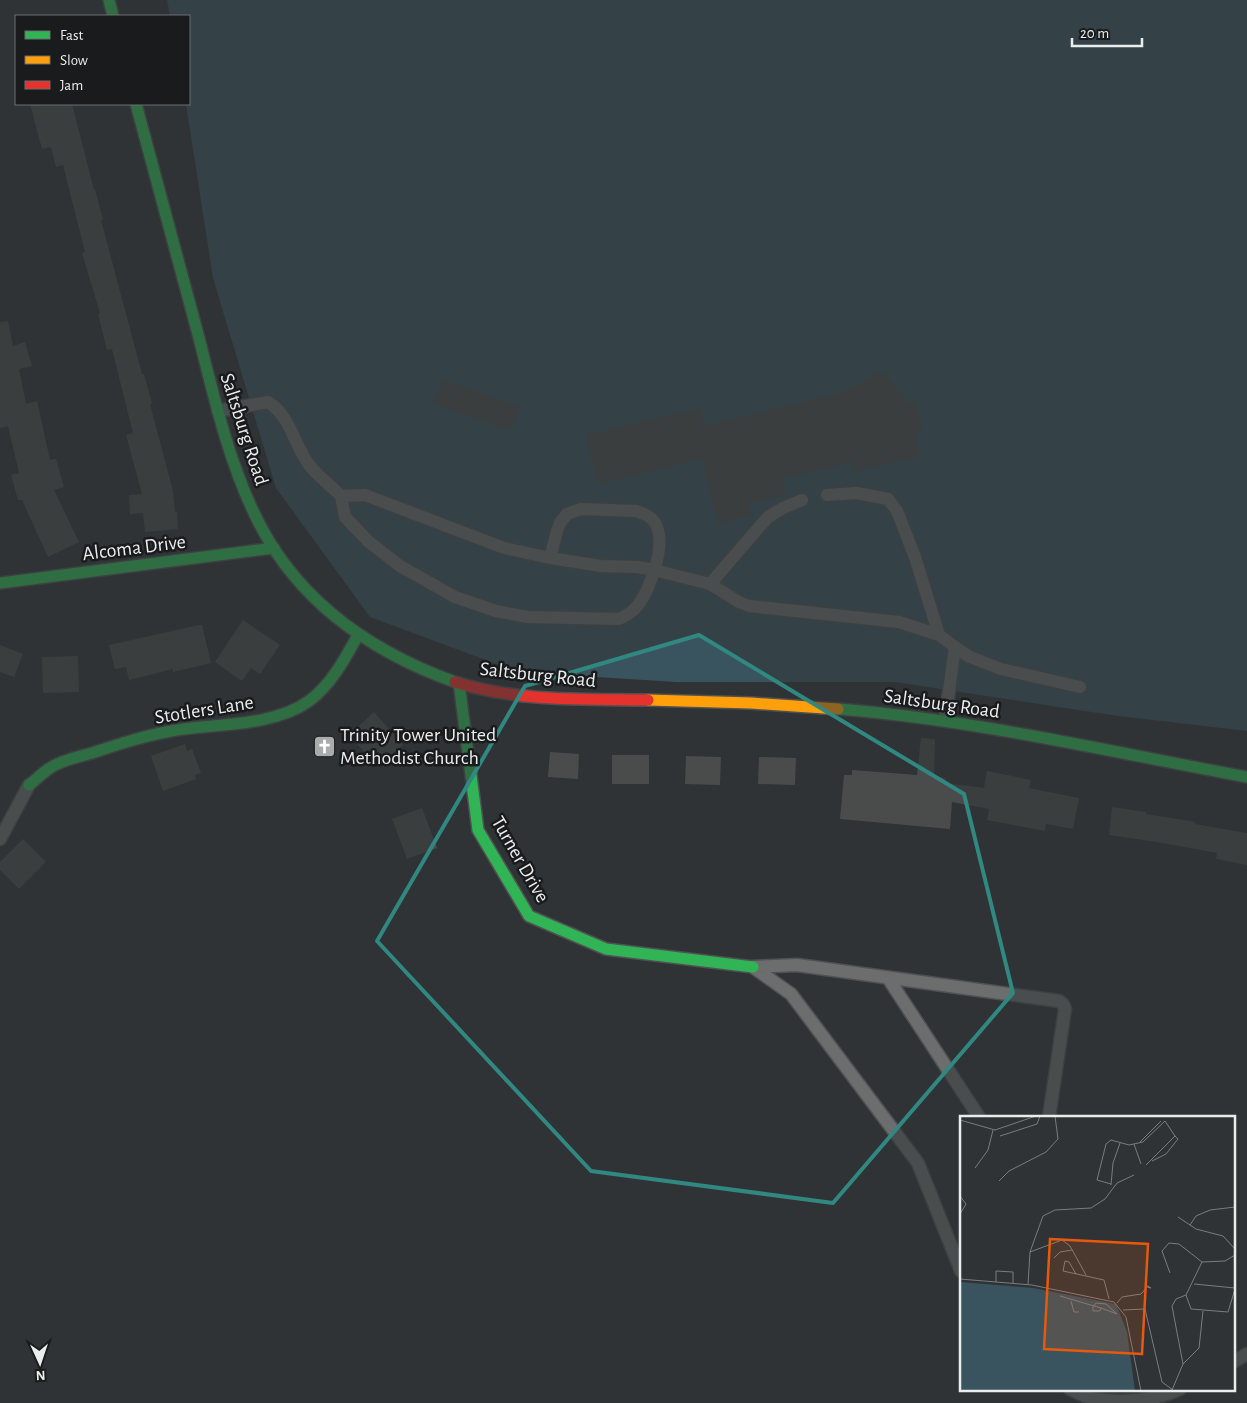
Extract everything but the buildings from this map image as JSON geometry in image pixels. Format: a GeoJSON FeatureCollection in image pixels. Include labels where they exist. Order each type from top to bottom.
{"type":"FeatureCollection","features":[{"type":"Feature","properties":{"kind":"main road"},"geometry":{"type":"LineString","coordinates":[[109,0],[113,15]]}},
{"type":"Feature","properties":{"kind":"main road","name":"Saltsburg Road"},"geometry":{"type":"LineString","coordinates":[[136,105],[218,411],[233,462],[251,508],[274,548],[300,582],[334,616],[358,635],[409,664],[459,683],[492,691],[574,700],[691,701],[814,707],[945,720],[1247,777]]}},
{"type":"Feature","properties":{"kind":"main road","name":"Alcoma Drive"},"geometry":{"type":"LineString","coordinates":[[0,583],[274,548]]}},
{"type":"Feature","properties":{"kind":"main road","name":"Stotlers Lane"},"geometry":{"type":"LineString","coordinates":[[29,785],[50,768],[137,739],[288,712],[306,703],[321,690],[338,670],[358,635]]}},
{"type":"Feature","properties":{"kind":"main road","name":"Turner Drive"},"geometry":{"type":"LineString","coordinates":[[459,683],[478,830],[529,916],[606,950],[753,967]]}},
{"type":"Feature","properties":{"kind":"lane"},"geometry":{"type":"LineString","coordinates":[[218,411],[268,402],[275,406],[283,416],[299,449],[310,466],[341,496],[345,517],[369,542],[400,566],[454,597],[496,611],[527,617],[619,619],[630,614],[644,596],[654,570],[659,550],[659,537],[654,520],[644,513],[627,510],[581,509],[567,514],[560,523],[550,558]]}},
{"type":"Feature","properties":{"kind":"lane"},"geometry":{"type":"LineString","coordinates":[[827,494],[858,493],[888,499],[897,511],[915,557],[939,635]]}},
{"type":"Feature","properties":{"kind":"lane"},"geometry":{"type":"LineString","coordinates":[[341,496],[365,496],[504,548],[601,566],[637,567],[710,584],[749,606],[899,622],[939,635],[970,657],[1001,670],[1080,687]]}},
{"type":"Feature","properties":{"kind":"lane"},"geometry":{"type":"LineString","coordinates":[[710,584],[768,517],[802,500]]}},
{"type":"Feature","properties":{"kind":"lane"},"geometry":{"type":"LineString","coordinates":[[945,720],[955,648]]}},
{"type":"Feature","properties":{"kind":"lane"},"geometry":{"type":"LineString","coordinates":[[0,839],[29,785]]}},
{"type":"Feature","properties":{"kind":"lane"},"geometry":{"type":"LineString","coordinates":[[753,967],[797,965],[1059,1001],[1065,1009],[1049,1116]]}},
{"type":"Feature","properties":{"kind":"lane"},"geometry":{"type":"LineString","coordinates":[[753,967],[790,994],[918,1163],[960,1268]]}},
{"type":"Feature","properties":{"kind":"lane"},"geometry":{"type":"LineString","coordinates":[[888,978],[978,1116]]}},
{"type":"Feature","properties":{"kind":"lane"},"geometry":{"type":"LineString","coordinates":[[1234,1361],[1247,1354]]}},
{"type":"Feature","properties":{"kind":"lane"},"geometry":{"type":"LineString","coordinates":[[1072,1390],[1094,1399],[1133,1402],[1178,1390]]}},
{"type":"Feature","properties":{"kind":"highlighted area"},"geometry":{"type":"Polygon","coordinates":[[[699,635],[964,794],[1013,993],[833,1203],[591,1171],[377,941],[525,686],[699,635]]]}},
{"type":"Feature","properties":{"kind":"shaded area"},"geometry":{"type":"Polygon","coordinates":[[[167,0],[1247,0],[1247,731],[1118,716],[895,682],[676,682],[518,672],[370,617],[276,488],[213,278],[186,105],[190,105],[190,15],[170,15],[167,0]]]}},
{"type":"Feature","properties":{"kind":"traffic: fast"},"geometry":{"type":"LineString","coordinates":[[109,0],[113,15]]}},
{"type":"Feature","properties":{"kind":"traffic: fast"},"geometry":{"type":"LineString","coordinates":[[136,105],[222,428],[245,494],[255,515],[272,545],[291,572],[313,597],[338,618],[364,638],[393,655],[455,682]]}},
{"type":"Feature","properties":{"kind":"traffic: fast"},"geometry":{"type":"LineString","coordinates":[[0,583],[274,548]]}},
{"type":"Feature","properties":{"kind":"traffic: fast"},"geometry":{"type":"LineString","coordinates":[[29,785],[55,765],[138,739],[172,731],[265,719],[296,709],[317,695],[331,679],[358,635]]}},
{"type":"Feature","properties":{"kind":"traffic: fast"},"geometry":{"type":"LineString","coordinates":[[459,683],[478,830],[529,916],[606,949],[753,967]]}},
{"type":"Feature","properties":{"kind":"traffic: fast"},"geometry":{"type":"LineString","coordinates":[[838,709],[890,714],[992,729],[1247,777]]}},
{"type":"Feature","properties":{"kind":"traffic: slow"},"geometry":{"type":"LineString","coordinates":[[648,700],[751,703],[838,709]]}},
{"type":"Feature","properties":{"kind":"traffic: jam"},"geometry":{"type":"LineString","coordinates":[[455,682],[503,693],[527,696],[648,700]]}},
{"type":"Feature","properties":{"kind":"place","name":"Trinity Tower United Methodist Church"},"geometry":{"type":"Point","coordinates":[324,746]}}]}
